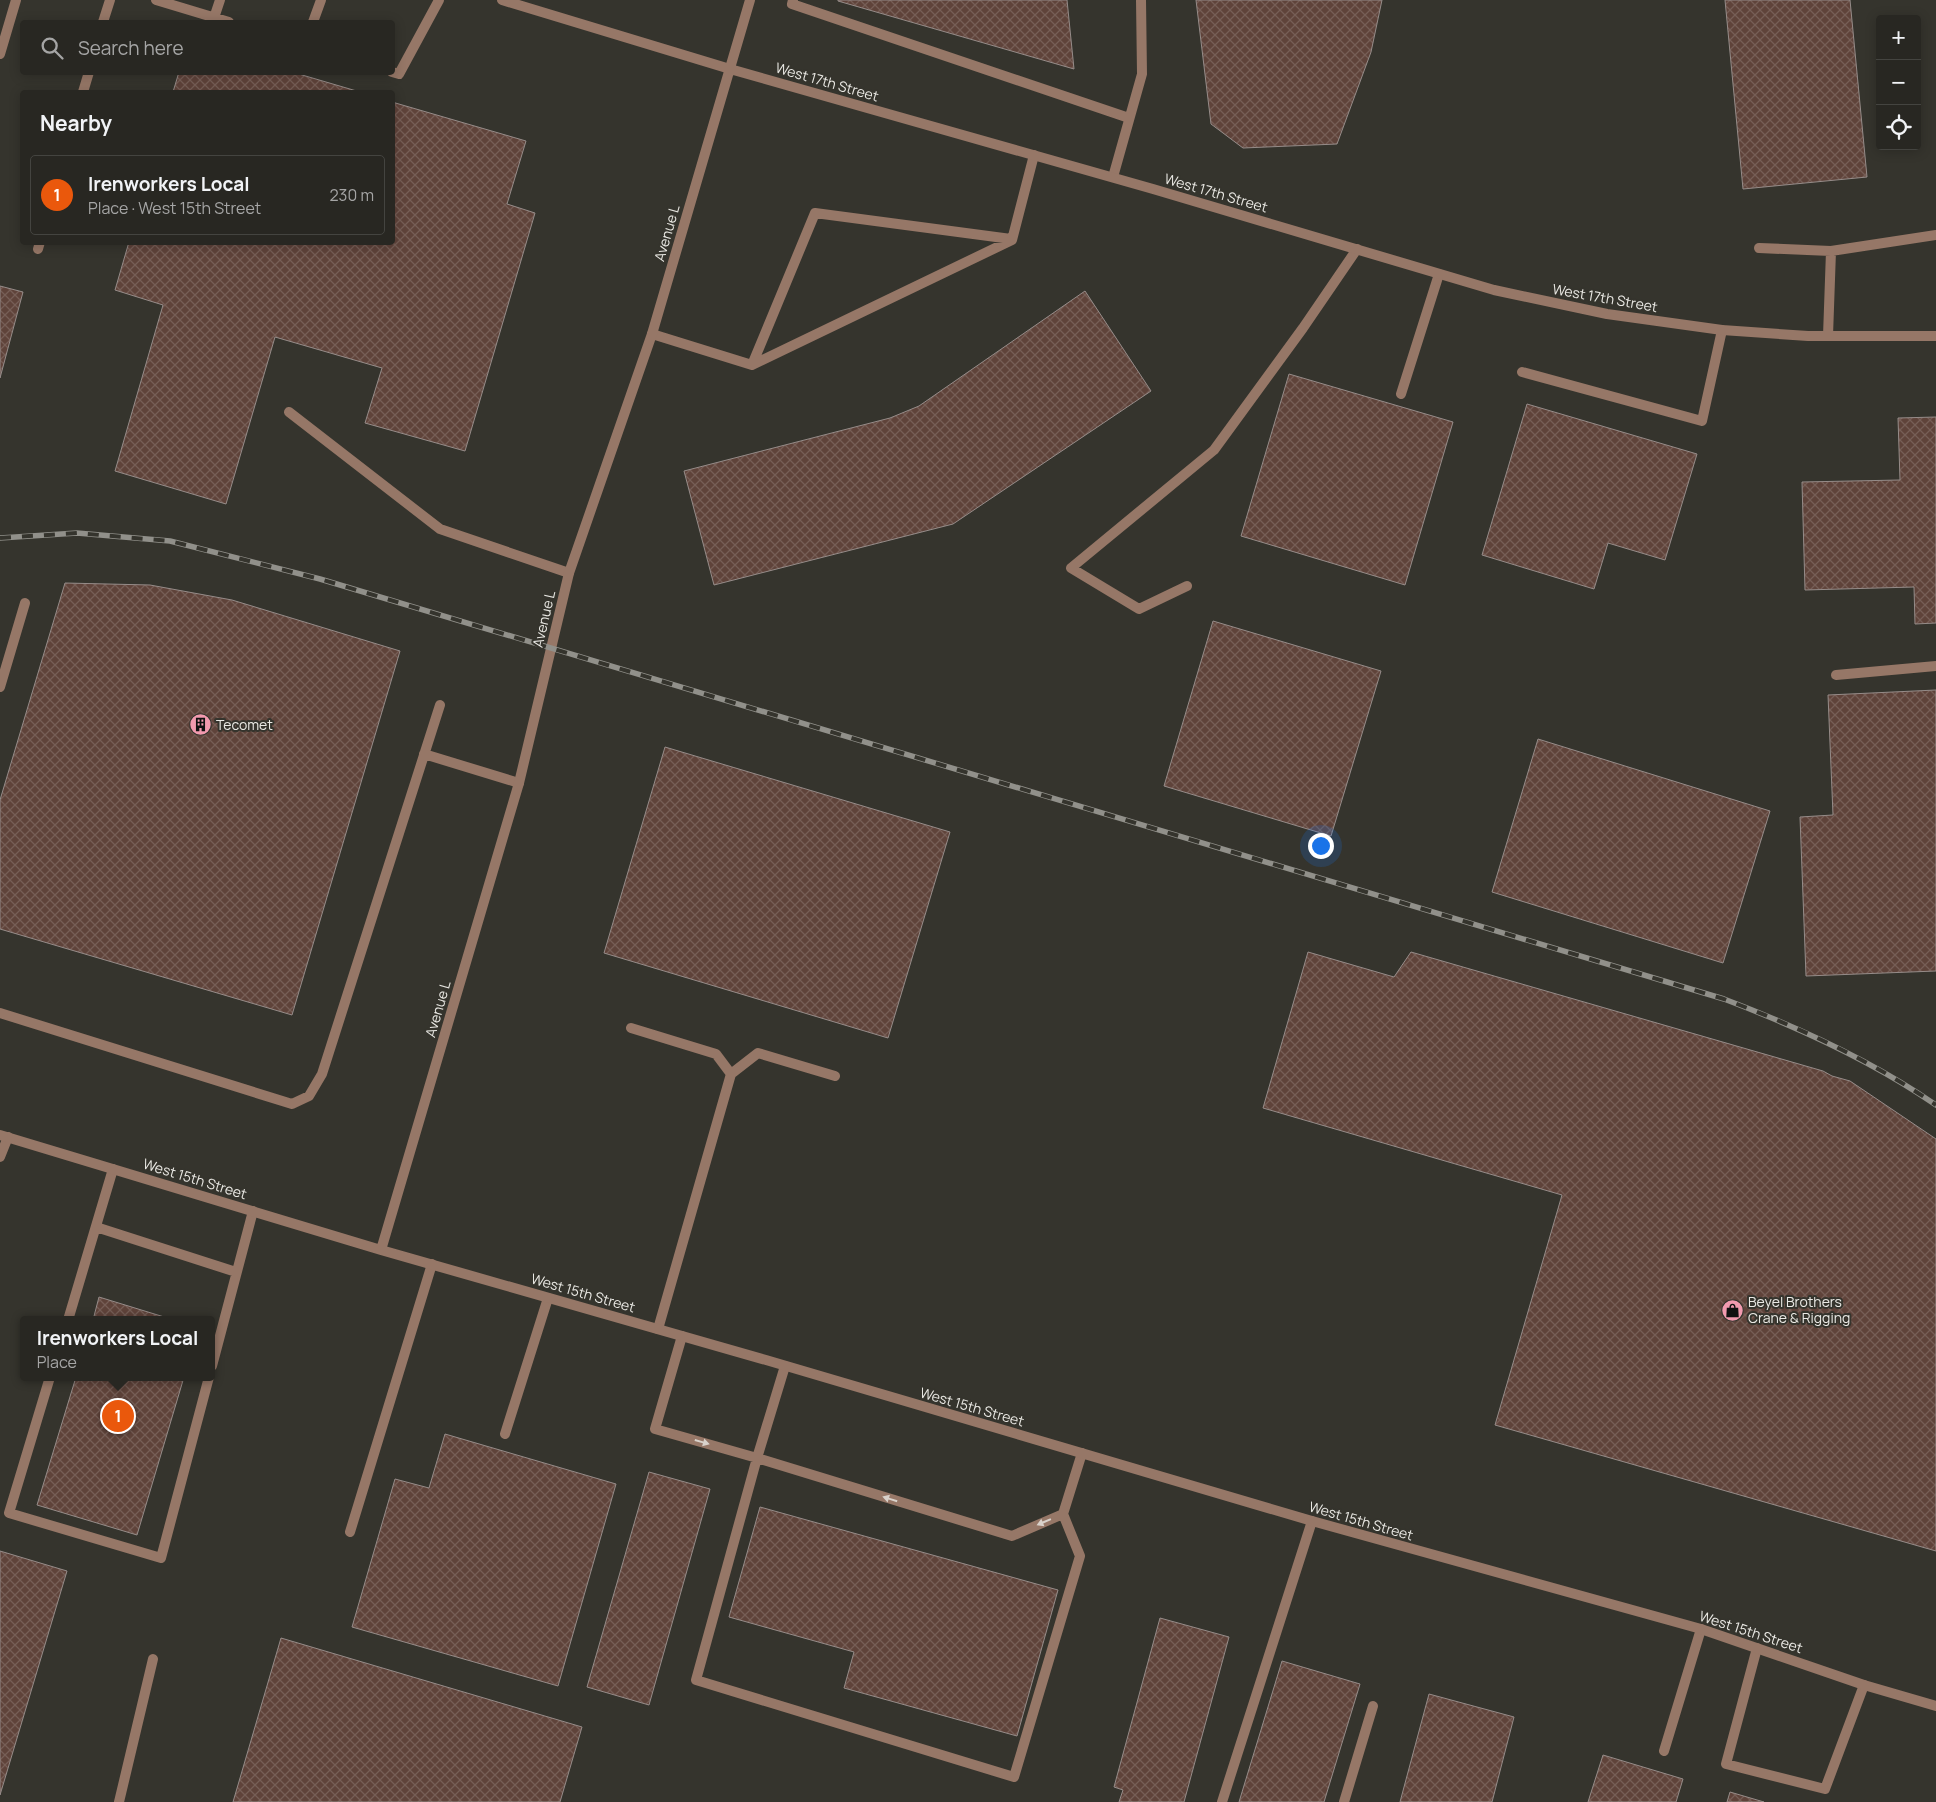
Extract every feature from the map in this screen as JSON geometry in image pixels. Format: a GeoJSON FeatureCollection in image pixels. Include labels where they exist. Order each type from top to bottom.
{"type":"FeatureCollection","features":[{"type":"Feature","properties":{"kind":"street"},"geometry":{"type":"LineString","coordinates":[[0,54],[16,0]]}},
{"type":"Feature","properties":{"kind":"street"},"geometry":{"type":"LineString","coordinates":[[104,20],[110,0]]}},
{"type":"Feature","properties":{"kind":"street"},"geometry":{"type":"LineString","coordinates":[[156,0],[222,20]]}},
{"type":"Feature","properties":{"kind":"street"},"geometry":{"type":"LineString","coordinates":[[214,18],[220,0]]}},
{"type":"Feature","properties":{"kind":"street"},"geometry":{"type":"LineString","coordinates":[[314,20],[321,0]]}},
{"type":"Feature","properties":{"kind":"street"},"geometry":{"type":"LineString","coordinates":[[395,73],[400,74],[439,0]]}},
{"type":"Feature","properties":{"kind":"street","name":"West 17th Street"},"geometry":{"type":"LineString","coordinates":[[502,0],[730,69],[1113,177],[1494,290],[1607,314],[1722,330],[1828,336],[1936,336]]}},
{"type":"Feature","properties":{"kind":"street","name":"Avenue L"},"geometry":{"type":"LineString","coordinates":[[381,1250],[519,783],[569,573],[652,334],[750,0]]}},
{"type":"Feature","properties":{"kind":"street"},"geometry":{"type":"LineString","coordinates":[[793,0],[792,4],[1129,118]]}},
{"type":"Feature","properties":{"kind":"street"},"geometry":{"type":"LineString","coordinates":[[1113,177],[1142,74],[1141,0]]}},
{"type":"Feature","properties":{"kind":"street"},"geometry":{"type":"LineString","coordinates":[[84,90],[88,75]]}},
{"type":"Feature","properties":{"kind":"street"},"geometry":{"type":"LineString","coordinates":[[652,334],[752,365],[1012,240],[1034,155]]}},
{"type":"Feature","properties":{"kind":"street"},"geometry":{"type":"LineString","coordinates":[[752,365],[815,213],[1012,240]]}},
{"type":"Feature","properties":{"kind":"street"},"geometry":{"type":"LineString","coordinates":[[1759,248],[1831,251],[1936,235]]}},
{"type":"Feature","properties":{"kind":"street"},"geometry":{"type":"LineString","coordinates":[[1186,586],[1139,609],[1071,568],[1214,450],[1303,328],[1357,249]]}},
{"type":"Feature","properties":{"kind":"street"},"geometry":{"type":"LineString","coordinates":[[1828,336],[1831,251]]}},
{"type":"Feature","properties":{"kind":"street"},"geometry":{"type":"LineString","coordinates":[[1401,394],[1439,274]]}},
{"type":"Feature","properties":{"kind":"street"},"geometry":{"type":"LineString","coordinates":[[1522,372],[1702,421],[1722,330]]}},
{"type":"Feature","properties":{"kind":"street"},"geometry":{"type":"LineString","coordinates":[[289,412],[440,529],[569,573]]}},
{"type":"Feature","properties":{"kind":"street"},"geometry":{"type":"LineString","coordinates":[[0,687],[25,603]]}},
{"type":"Feature","properties":{"kind":"street"},"geometry":{"type":"LineString","coordinates":[[1836,674],[1936,666]]}},
{"type":"Feature","properties":{"kind":"street"},"geometry":{"type":"LineString","coordinates":[[0,1013],[292,1104],[309,1096],[322,1074],[440,704]]}},
{"type":"Feature","properties":{"kind":"street"},"geometry":{"type":"LineString","coordinates":[[424,754],[519,783]]}},
{"type":"Feature","properties":{"kind":"street"},"geometry":{"type":"LineString","coordinates":[[632,1028],[716,1054],[731,1074]]}},
{"type":"Feature","properties":{"kind":"street"},"geometry":{"type":"LineString","coordinates":[[658,1329],[731,1074],[758,1053],[835,1076]]}},
{"type":"Feature","properties":{"kind":"street"},"geometry":{"type":"LineString","coordinates":[[0,1157],[4,1136]]}},
{"type":"Feature","properties":{"kind":"street","name":"West 15th Street"},"geometry":{"type":"LineString","coordinates":[[4,1136],[381,1250],[786,1366],[1312,1522],[1701,1629],[1864,1685],[1936,1706]]}},
{"type":"Feature","properties":{"kind":"street"},"geometry":{"type":"LineString","coordinates":[[69,1316],[113,1169]]}},
{"type":"Feature","properties":{"kind":"street"},"geometry":{"type":"LineString","coordinates":[[215,1354],[253,1211]]}},
{"type":"Feature","properties":{"kind":"street"},"geometry":{"type":"LineString","coordinates":[[96,1227],[236,1272]]}},
{"type":"Feature","properties":{"kind":"street"},"geometry":{"type":"LineString","coordinates":[[350,1532],[432,1264]]}},
{"type":"Feature","properties":{"kind":"street"},"geometry":{"type":"LineString","coordinates":[[505,1434],[548,1298]]}},
{"type":"Feature","properties":{"kind":"street"},"geometry":{"type":"LineString","coordinates":[[682,1336],[655,1428],[1012,1536],[1062,1514]]}},
{"type":"Feature","properties":{"kind":"street"},"geometry":{"type":"LineString","coordinates":[[786,1366],[757,1458],[696,1680],[1014,1777],[1080,1556],[1062,1514],[1082,1453]]}},
{"type":"Feature","properties":{"kind":"street"},"geometry":{"type":"LineString","coordinates":[[49,1381],[9,1514],[161,1558],[208,1381]]}},
{"type":"Feature","properties":{"kind":"street"},"geometry":{"type":"LineString","coordinates":[[1222,1802],[1312,1522]]}},
{"type":"Feature","properties":{"kind":"street"},"geometry":{"type":"LineString","coordinates":[[1664,1751],[1701,1629]]}},
{"type":"Feature","properties":{"kind":"street"},"geometry":{"type":"LineString","coordinates":[[1757,1648],[1726,1764],[1825,1789],[1864,1685]]}},
{"type":"Feature","properties":{"kind":"street"},"geometry":{"type":"LineString","coordinates":[[119,1802],[153,1659]]}},
{"type":"Feature","properties":{"kind":"street"},"geometry":{"type":"LineString","coordinates":[[1344,1802],[1373,1706]]}},
{"type":"Feature","properties":{"kind":"building"},"geometry":{"type":"Polygon","coordinates":[[[1067,0],[1074,69],[838,1],[1067,0]]]}},
{"type":"Feature","properties":{"kind":"building"},"geometry":{"type":"Polygon","coordinates":[[[1196,0],[1382,0],[1371,52],[1337,144],[1243,148],[1211,124],[1196,0]]]}},
{"type":"Feature","properties":{"kind":"building"},"geometry":{"type":"Polygon","coordinates":[[[1725,0],[1850,0],[1867,177],[1743,189],[1725,0]]]}},
{"type":"Feature","properties":{"kind":"building"},"geometry":{"type":"Polygon","coordinates":[[[178,75],[302,75],[353,90],[174,90],[178,75]]]}},
{"type":"Feature","properties":{"kind":"building"},"geometry":{"type":"Polygon","coordinates":[[[395,103],[526,141],[507,204],[535,213],[465,451],[365,423],[382,368],[275,337],[226,504],[115,471],[163,305],[115,290],[128,245],[395,245],[395,103]]]}},
{"type":"Feature","properties":{"kind":"building"},"geometry":{"type":"Polygon","coordinates":[[[0,286],[23,292],[0,378],[0,286]]]}},
{"type":"Feature","properties":{"kind":"building"},"geometry":{"type":"Polygon","coordinates":[[[1085,291],[1151,391],[953,524],[714,585],[684,471],[890,418],[919,406],[1085,291]]]}},
{"type":"Feature","properties":{"kind":"building"},"geometry":{"type":"Polygon","coordinates":[[[1289,374],[1453,422],[1405,585],[1241,536],[1289,374]]]}},
{"type":"Feature","properties":{"kind":"building"},"geometry":{"type":"Polygon","coordinates":[[[1527,404],[1697,454],[1665,560],[1608,543],[1594,589],[1482,555],[1527,404]]]}},
{"type":"Feature","properties":{"kind":"building"},"geometry":{"type":"Polygon","coordinates":[[[1936,417],[1936,623],[1915,624],[1914,587],[1805,590],[1802,482],[1900,480],[1898,418],[1936,417]]]}},
{"type":"Feature","properties":{"kind":"building","name":"Tecomet"},"geometry":{"type":"Polygon","coordinates":[[[65,583],[150,585],[232,600],[400,651],[292,1015],[0,929],[0,800],[65,583]]]}},
{"type":"Feature","properties":{"kind":"building"},"geometry":{"type":"Polygon","coordinates":[[[1213,621],[1381,671],[1331,836],[1164,786],[1213,621]]]}},
{"type":"Feature","properties":{"kind":"building"},"geometry":{"type":"Polygon","coordinates":[[[1936,690],[1936,971],[1806,976],[1800,817],[1833,815],[1828,695],[1936,690]]]}},
{"type":"Feature","properties":{"kind":"building"},"geometry":{"type":"Polygon","coordinates":[[[1538,739],[1770,811],[1723,963],[1492,892],[1538,739]]]}},
{"type":"Feature","properties":{"kind":"building"},"geometry":{"type":"Polygon","coordinates":[[[665,747],[950,832],[888,1038],[604,953],[665,747]]]}},
{"type":"Feature","properties":{"kind":"building","name":"Beyel Brothers Crane & Rigging"},"geometry":{"type":"Polygon","coordinates":[[[1308,952],[1394,977],[1411,952],[1823,1071],[1832,1076],[1850,1081],[1936,1139],[1936,1551],[1495,1425],[1562,1195],[1263,1108],[1308,952]]]}},
{"type":"Feature","properties":{"kind":"building"},"geometry":{"type":"Polygon","coordinates":[[[99,1297],[161,1316],[94,1316],[99,1297]]]}},
{"type":"Feature","properties":{"kind":"building"},"geometry":{"type":"Polygon","coordinates":[[[75,1381],[183,1381],[137,1535],[37,1505],[75,1381]]]}},
{"type":"Feature","properties":{"kind":"building"},"geometry":{"type":"Polygon","coordinates":[[[445,1434],[616,1484],[558,1686],[352,1627],[395,1479],[429,1488],[445,1434]]]}},
{"type":"Feature","properties":{"kind":"building"},"geometry":{"type":"Polygon","coordinates":[[[649,1472],[710,1489],[649,1705],[587,1687],[649,1472]]]}},
{"type":"Feature","properties":{"kind":"building"},"geometry":{"type":"Polygon","coordinates":[[[760,1507],[1058,1590],[1017,1736],[844,1688],[854,1652],[729,1617],[760,1507]]]}},
{"type":"Feature","properties":{"kind":"building"},"geometry":{"type":"Polygon","coordinates":[[[0,1551],[67,1571],[0,1795],[0,1551]]]}},
{"type":"Feature","properties":{"kind":"building"},"geometry":{"type":"Polygon","coordinates":[[[1160,1618],[1229,1637],[1184,1802],[1119,1802],[1123,1790],[1114,1787],[1160,1618]]]}},
{"type":"Feature","properties":{"kind":"building"},"geometry":{"type":"Polygon","coordinates":[[[281,1638],[582,1727],[560,1802],[233,1802],[281,1638]]]}},
{"type":"Feature","properties":{"kind":"building"},"geometry":{"type":"Polygon","coordinates":[[[1282,1661],[1360,1684],[1324,1802],[1239,1802],[1282,1661]]]}},
{"type":"Feature","properties":{"kind":"building"},"geometry":{"type":"Polygon","coordinates":[[[1429,1694],[1514,1717],[1492,1802],[1400,1802],[1429,1694]]]}},
{"type":"Feature","properties":{"kind":"building"},"geometry":{"type":"Polygon","coordinates":[[[1603,1755],[1683,1779],[1676,1802],[1588,1802],[1603,1755]]]}},
{"type":"Feature","properties":{"kind":"building"},"geometry":{"type":"Polygon","coordinates":[[[1730,1792],[1764,1802],[1727,1802],[1730,1792]]]}},
{"type":"Feature","properties":{"kind":"railway"},"geometry":{"type":"LineString","coordinates":[[0,538],[77,533],[170,541],[320,579],[1724,999],[1779,1021],[1860,1059],[1936,1105]]}},
{"type":"Feature","properties":{"kind":"place","name":"Tecomet"},"geometry":{"type":"Point","coordinates":[200,725]}},
{"type":"Feature","properties":{"kind":"place","name":"Beyel Brothers Crane & Rigging"},"geometry":{"type":"Point","coordinates":[1732,1310]}},
{"type":"Feature","properties":{"kind":"place","name":"Irenworkers Local"},"geometry":{"type":"Point","coordinates":[118,1416]}}]}
